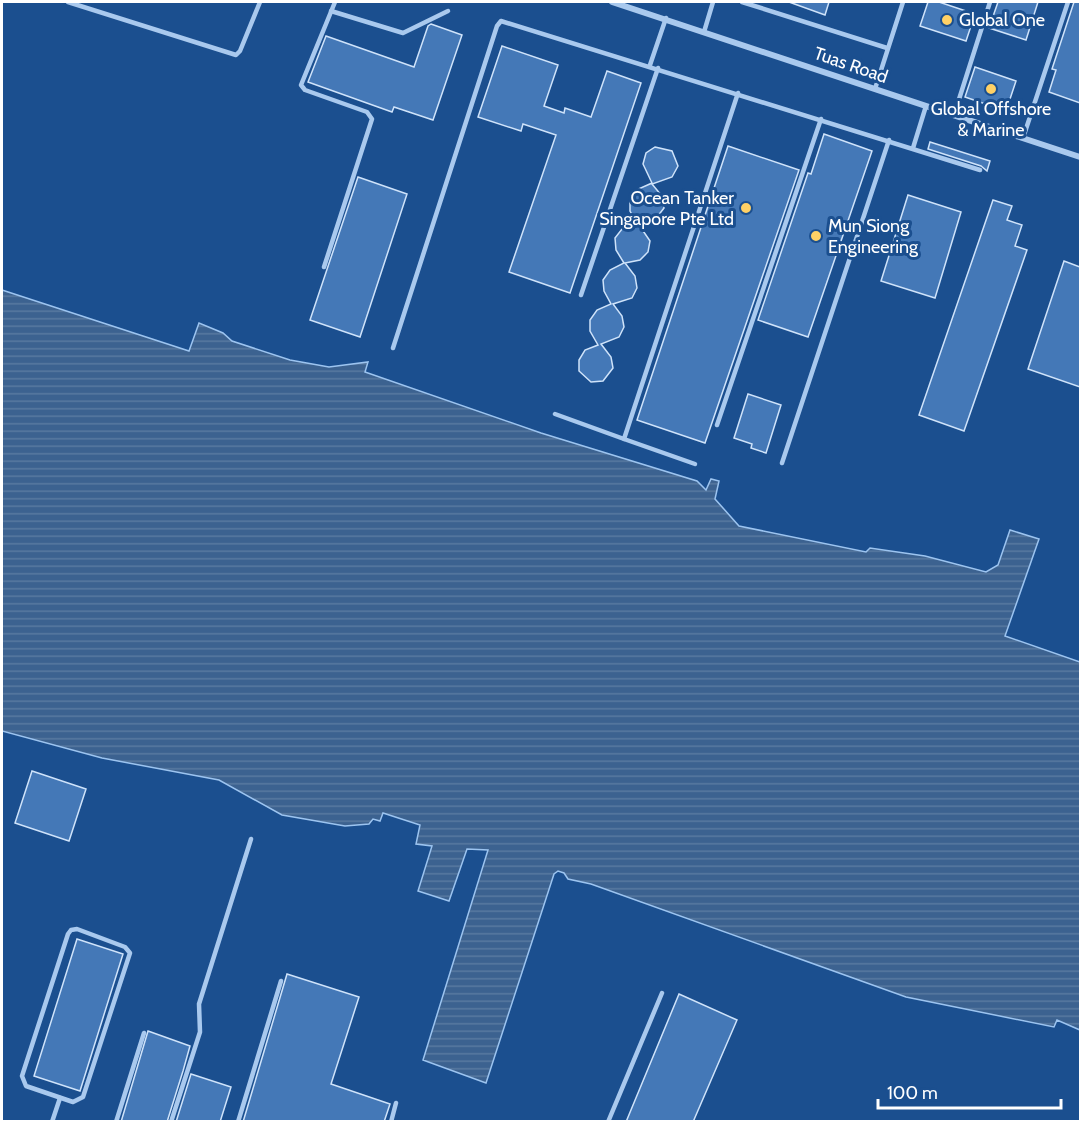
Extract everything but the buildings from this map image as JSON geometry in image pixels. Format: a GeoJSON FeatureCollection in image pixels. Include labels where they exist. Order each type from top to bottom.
{"type":"FeatureCollection","features":[{"type":"Feature","properties":{"kind":"street","name":"Tuas Road"},"geometry":{"type":"LineString","coordinates":[[612,2],[1080,157]]}},
{"type":"Feature","properties":{"kind":"lane"},"geometry":{"type":"LineString","coordinates":[[68,2],[236,55],[240,51],[260,2]]}},
{"type":"Feature","properties":{"kind":"lane"},"geometry":{"type":"LineString","coordinates":[[324,267],[372,119],[367,112],[305,90],[301,85],[335,2]]}},
{"type":"Feature","properties":{"kind":"lane"},"geometry":{"type":"LineString","coordinates":[[704,32],[713,2]]}},
{"type":"Feature","properties":{"kind":"lane"},"geometry":{"type":"LineString","coordinates":[[742,2],[887,48]]}},
{"type":"Feature","properties":{"kind":"lane"},"geometry":{"type":"LineString","coordinates":[[875,89],[903,2]]}},
{"type":"Feature","properties":{"kind":"lane"},"geometry":{"type":"LineString","coordinates":[[954,115],[990,2]]}},
{"type":"Feature","properties":{"kind":"lane"},"geometry":{"type":"LineString","coordinates":[[1023,138],[1068,2]]}},
{"type":"Feature","properties":{"kind":"lane"},"geometry":{"type":"LineString","coordinates":[[331,10],[403,33],[448,11]]}},
{"type":"Feature","properties":{"kind":"lane"},"geometry":{"type":"LineString","coordinates":[[650,65],[666,18]]}},
{"type":"Feature","properties":{"kind":"lane"},"geometry":{"type":"LineString","coordinates":[[393,348],[499,23],[505,20],[980,170]]}},
{"type":"Feature","properties":{"kind":"lane"},"geometry":{"type":"LineString","coordinates":[[581,295],[658,68]]}},
{"type":"Feature","properties":{"kind":"lane"},"geometry":{"type":"LineString","coordinates":[[624,440],[738,93]]}},
{"type":"Feature","properties":{"kind":"lane"},"geometry":{"type":"LineString","coordinates":[[913,148],[926,106]]}},
{"type":"Feature","properties":{"kind":"lane"},"geometry":{"type":"LineString","coordinates":[[717,425],[821,119]]}},
{"type":"Feature","properties":{"kind":"lane"},"geometry":{"type":"LineString","coordinates":[[782,463],[889,140]]}},
{"type":"Feature","properties":{"kind":"lane"},"geometry":{"type":"LineString","coordinates":[[555,414],[695,464]]}},
{"type":"Feature","properties":{"kind":"lane"},"geometry":{"type":"LineString","coordinates":[[171,1122],[200,1032],[199,1004],[251,839]]}},
{"type":"Feature","properties":{"kind":"lane"},"geometry":{"type":"LineString","coordinates":[[74,929],[125,947],[130,957],[83,1098],[77,1102],[60,1098],[26,1086],[22,1076],[68,934],[74,929]]}},
{"type":"Feature","properties":{"kind":"lane"},"geometry":{"type":"LineString","coordinates":[[238,1122],[281,981]]}},
{"type":"Feature","properties":{"kind":"lane"},"geometry":{"type":"LineString","coordinates":[[608,1122],[662,993]]}},
{"type":"Feature","properties":{"kind":"lane"},"geometry":{"type":"LineString","coordinates":[[116,1122],[144,1033]]}},
{"type":"Feature","properties":{"kind":"lane"},"geometry":{"type":"LineString","coordinates":[[52,1122],[60,1098]]}},
{"type":"Feature","properties":{"kind":"lane"},"geometry":{"type":"LineString","coordinates":[[391,1122],[396,1102]]}},
{"type":"Feature","properties":{"kind":"water"},"geometry":{"type":"Polygon","coordinates":[[[2,290],[189,351],[199,323],[223,333],[232,341],[290,360],[329,367],[368,362],[365,372],[541,433],[697,481],[706,490],[711,479],[719,481],[715,499],[739,526],[866,552],[870,548],[925,556],[986,572],[998,565],[1010,530],[1039,539],[1005,636],[1080,662],[1080,1030],[1057,1020],[1054,1027],[906,997],[591,884],[568,879],[564,873],[558,871],[554,874],[486,1083],[423,1060],[488,850],[467,849],[449,901],[418,891],[432,846],[416,844],[420,825],[383,813],[380,821],[373,819],[369,824],[345,826],[282,815],[219,780],[102,758],[2,731],[2,290]]]}},
{"type":"Feature","properties":{"kind":"place","name":"Global One"},"geometry":{"type":"Point","coordinates":[947,20]}},
{"type":"Feature","properties":{"kind":"place","name":"Global Offshore & Marine"},"geometry":{"type":"Point","coordinates":[991,89]}},
{"type":"Feature","properties":{"kind":"place","name":"Ocean Tanker Singapore Pte Ltd"},"geometry":{"type":"Point","coordinates":[746,208]}},
{"type":"Feature","properties":{"kind":"place","name":"Mun Siong Engineering"},"geometry":{"type":"Point","coordinates":[816,236]}}]}
